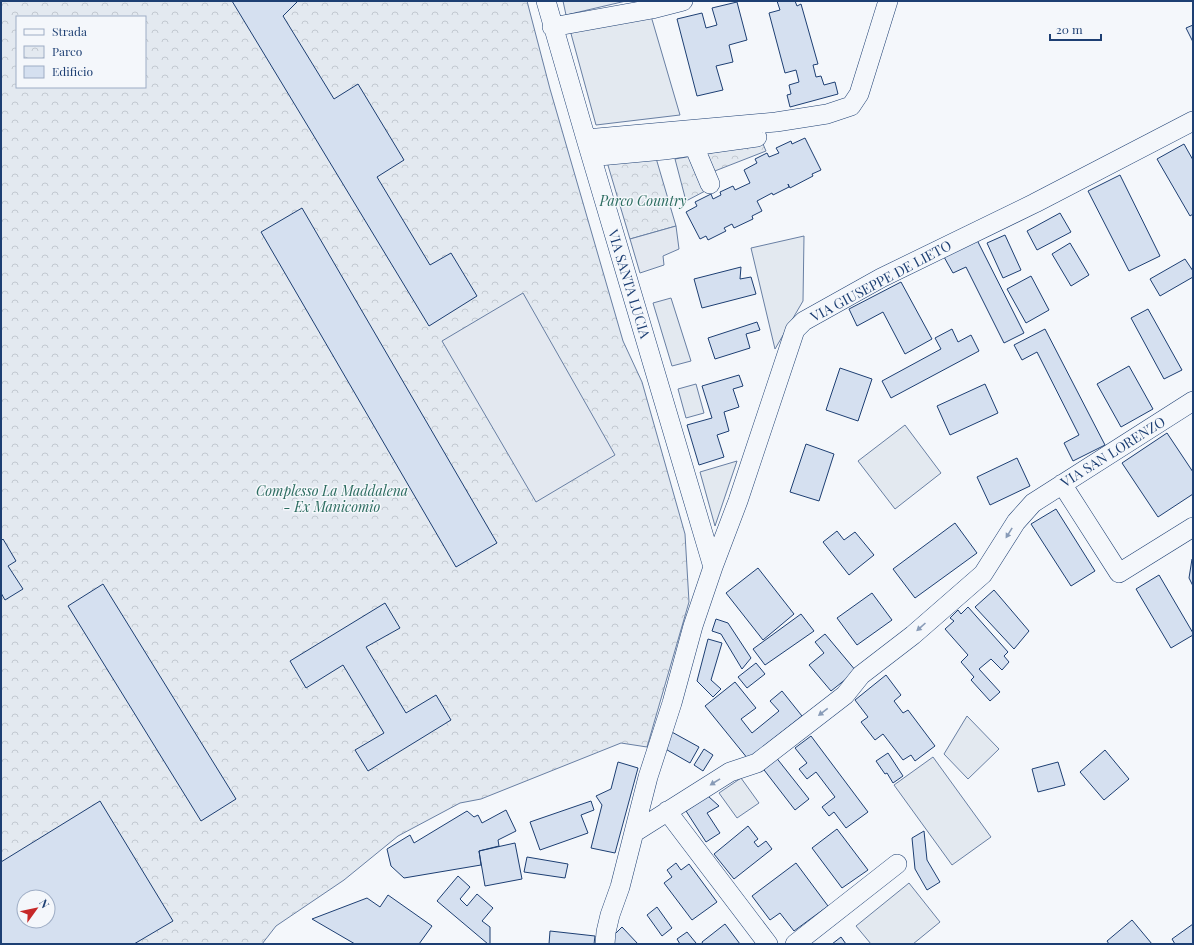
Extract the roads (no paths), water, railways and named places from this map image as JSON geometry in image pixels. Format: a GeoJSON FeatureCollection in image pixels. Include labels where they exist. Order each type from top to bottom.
{"type":"FeatureCollection","features":[{"type":"Feature","properties":{"kind":"street","name":"VIA SANTA LUCIA"},"geometry":{"type":"LineString","coordinates":[[546,1],[552,27],[713,567]]}},
{"type":"Feature","properties":{"kind":"street"},"geometry":{"type":"LineString","coordinates":[[552,27],[651,5],[683,1]]}},
{"type":"Feature","properties":{"kind":"street"},"geometry":{"type":"LineString","coordinates":[[586,139],[776,122],[827,114],[851,106],[859,94],[888,1]]}},
{"type":"Feature","properties":{"kind":"street","name":"VIA GIUSEPPE DE LIETO"},"geometry":{"type":"LineString","coordinates":[[605,944],[610,915],[620,887],[648,777],[672,703],[693,626],[738,501],[795,330],[804,321],[881,278],[1035,203],[1193,122]]}},
{"type":"Feature","properties":{"kind":"street"},"geometry":{"type":"LineString","coordinates":[[599,156],[664,150],[757,137]]}},
{"type":"Feature","properties":{"kind":"street"},"geometry":{"type":"LineString","coordinates":[[694,146],[710,184]]}},
{"type":"Feature","properties":{"kind":"street","name":"VIA SAN LORENZO"},"geometry":{"type":"LineString","coordinates":[[635,832],[730,772],[757,763],[845,695],[861,675],[913,635],[983,574],[1016,522],[1034,503],[1193,401]]}},
{"type":"Feature","properties":{"kind":"street"},"geometry":{"type":"LineString","coordinates":[[1062,484],[1120,573],[1193,527]]}},
{"type":"Feature","properties":{"kind":"street"},"geometry":{"type":"LineString","coordinates":[[667,811],[768,944]]}},
{"type":"Feature","properties":{"kind":"street"},"geometry":{"type":"LineString","coordinates":[[796,944],[897,864]]}},
{"type":"Feature","properties":{"kind":"park label","name":"Parco Country"},"geometry":{"type":"Point","coordinates":[643,201]}},
{"type":"Feature","properties":{"kind":"park label","name":"Complesso La Maddalena - Ex Manicomio"},"geometry":{"type":"Point","coordinates":[332,500]}}]}
